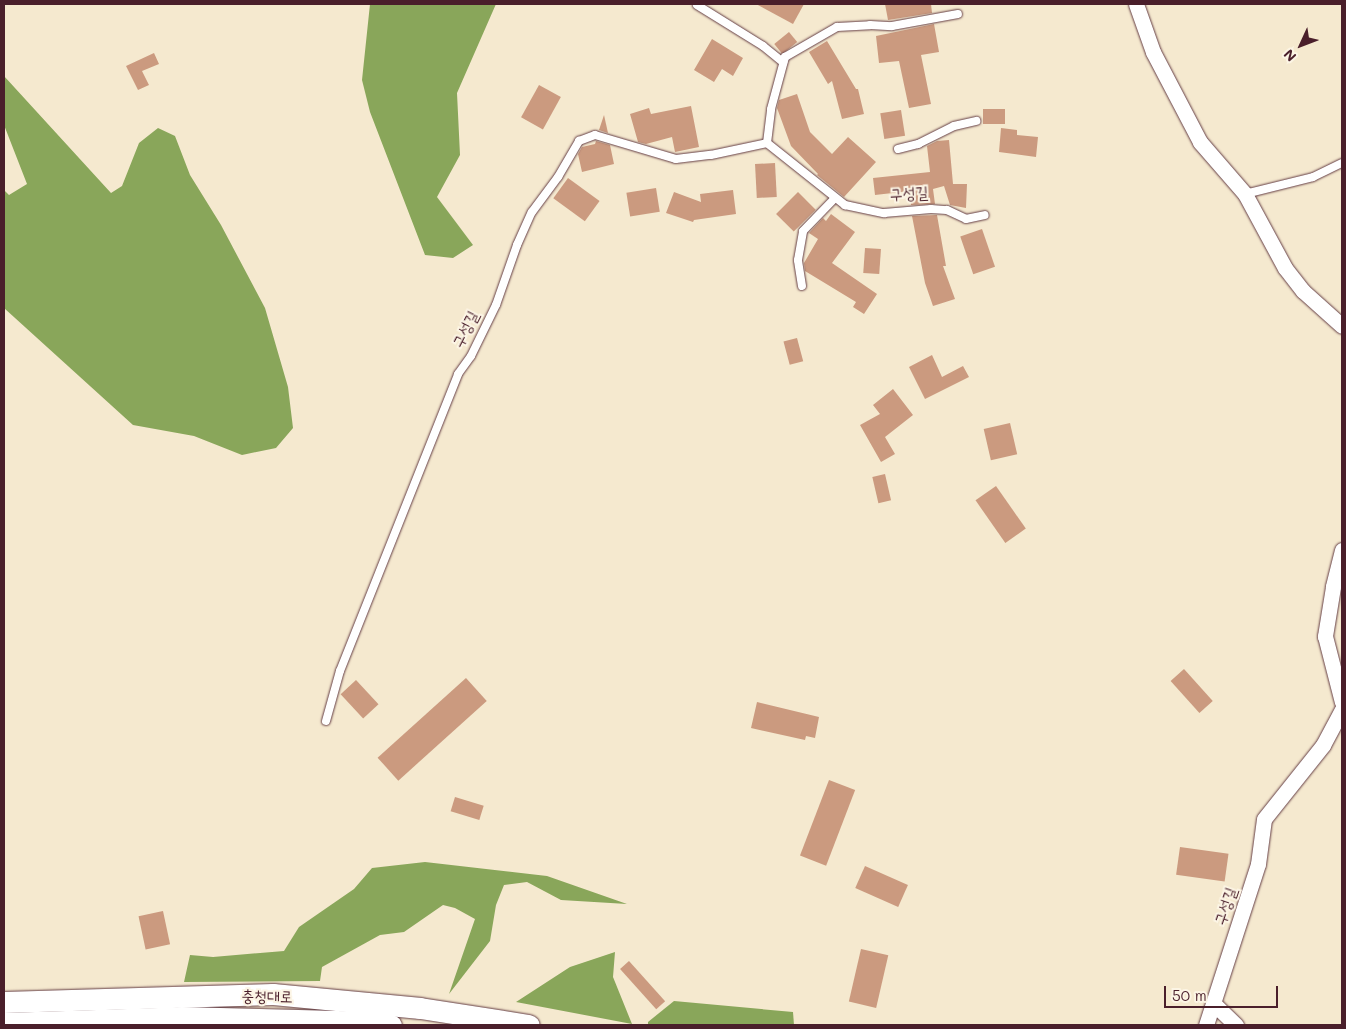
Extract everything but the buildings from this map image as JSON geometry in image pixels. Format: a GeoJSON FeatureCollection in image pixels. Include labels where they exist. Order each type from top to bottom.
{"type":"FeatureCollection","features":[{"type":"Feature","properties":{"kind":"main road","name":"충청대로"},"geometry":{"type":"LineString","coordinates":[[4,1002],[273,994],[420,1008],[529,1025]]}},
{"type":"Feature","properties":{"kind":"main road","name":"충청대로"},"geometry":{"type":"LineString","coordinates":[[4,1023],[182,1016],[366,1022],[391,1025]]}},
{"type":"Feature","properties":{"kind":"street"},"geometry":{"type":"LineString","coordinates":[[1136,4],[1153,52],[1200,142],[1245,194],[1285,268],[1303,291],[1342,326]]}},
{"type":"Feature","properties":{"kind":"street"},"geometry":{"type":"LineString","coordinates":[[1342,550],[1333,587],[1325,636],[1342,702]]}},
{"type":"Feature","properties":{"kind":"street","name":"구성길"},"geometry":{"type":"LineString","coordinates":[[1206,1025],[1258,864],[1264,819],[1323,745],[1342,710]]}},
{"type":"Feature","properties":{"kind":"street"},"geometry":{"type":"LineString","coordinates":[[1213,1003],[1236,1025]]}},
{"type":"Feature","properties":{"kind":"lane"},"geometry":{"type":"LineString","coordinates":[[697,5],[763,46],[783,62]]}},
{"type":"Feature","properties":{"kind":"lane"},"geometry":{"type":"LineString","coordinates":[[767,143],[771,108],[784,57],[836,26],[892,26],[958,14]]}},
{"type":"Feature","properties":{"kind":"lane"},"geometry":{"type":"LineString","coordinates":[[898,149],[918,144],[954,126],[976,121]]}},
{"type":"Feature","properties":{"kind":"lane","name":"구성길"},"geometry":{"type":"LineString","coordinates":[[326,721],[340,670],[458,374],[471,356],[496,305],[517,245],[532,212],[558,178],[579,141],[595,134],[676,159],[711,155],[767,143],[845,205],[884,213],[931,209],[947,210],[966,219],[985,215]]}},
{"type":"Feature","properties":{"kind":"lane"},"geometry":{"type":"LineString","coordinates":[[1245,194],[1313,177],[1342,163]]}},
{"type":"Feature","properties":{"kind":"lane"},"geometry":{"type":"LineString","coordinates":[[802,286],[798,260],[803,232],[836,198]]}},
{"type":"Feature","properties":{"kind":"green space"},"geometry":{"type":"Polygon","coordinates":[[[370,4],[496,4],[457,93],[460,155],[437,197],[473,245],[453,258],[425,255],[370,112],[362,80],[370,4]]]}},
{"type":"Feature","properties":{"kind":"green space"},"geometry":{"type":"Polygon","coordinates":[[[4,76],[111,193],[122,186],[139,143],[158,128],[175,136],[190,175],[221,225],[265,308],[288,387],[293,428],[276,448],[242,455],[194,436],[133,425],[4,308],[4,190],[9,195],[27,184],[4,125],[4,76]]]}},
{"type":"Feature","properties":{"kind":"green space"},"geometry":{"type":"Polygon","coordinates":[[[425,862],[547,876],[627,904],[561,900],[527,882],[504,885],[496,905],[490,941],[449,994],[475,919],[455,908],[443,905],[404,932],[380,935],[322,967],[320,981],[184,982],[190,955],[213,957],[284,951],[299,927],[354,889],[372,868],[425,862]]]}},
{"type":"Feature","properties":{"kind":"green space"},"geometry":{"type":"Polygon","coordinates":[[[615,952],[613,977],[632,1024],[516,1002],[570,967],[615,952]]]}},
{"type":"Feature","properties":{"kind":"green space"},"geometry":{"type":"Polygon","coordinates":[[[674,1001],[793,1012],[794,1025],[648,1025],[648,1022],[674,1001]]]}}]}
